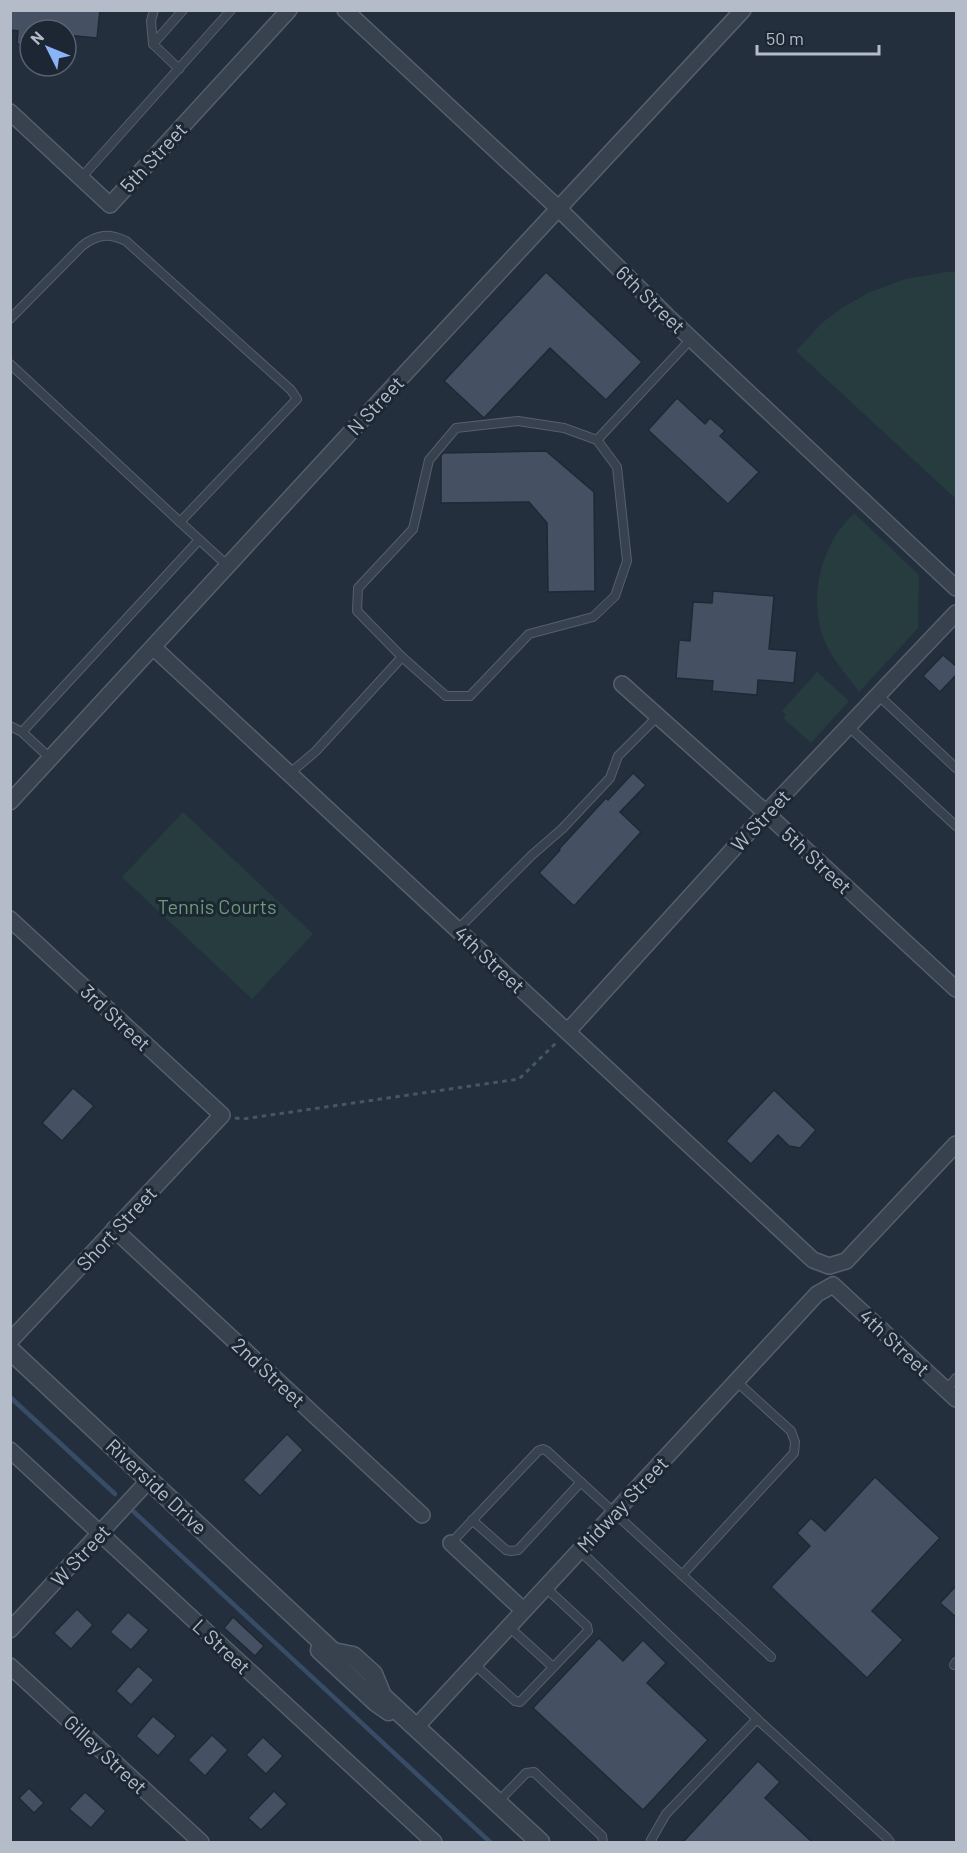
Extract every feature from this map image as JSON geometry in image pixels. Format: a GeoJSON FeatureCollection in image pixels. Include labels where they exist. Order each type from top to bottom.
{"type":"FeatureCollection","features":[{"type":"Feature","properties":{"kind":"street","name":"5th Street"},"geometry":{"type":"LineString","coordinates":[[10,112],[110,205],[289,10]]}},
{"type":"Feature","properties":{"kind":"street","name":"6th Street"},"geometry":{"type":"LineString","coordinates":[[345,10],[559,209],[691,339],[957,588]]}},
{"type":"Feature","properties":{"kind":"street","name":"N Street"},"geometry":{"type":"LineString","coordinates":[[10,802],[743,10]]}},
{"type":"Feature","properties":{"kind":"street","name":"W Street"},"geometry":{"type":"LineString","coordinates":[[568,1031],[766,813],[957,613]]}},
{"type":"Feature","properties":{"kind":"street","name":"4th Street"},"geometry":{"type":"LineString","coordinates":[[154,648],[813,1260],[829,1266],[846,1261],[957,1144]]}},
{"type":"Feature","properties":{"kind":"street","name":"5th Street"},"geometry":{"type":"LineString","coordinates":[[622,684],[957,989]]}},
{"type":"Feature","properties":{"kind":"street","name":"3rd Street"},"geometry":{"type":"LineString","coordinates":[[10,919],[222,1115]]}},
{"type":"Feature","properties":{"kind":"street","name":"Short Street"},"geometry":{"type":"LineString","coordinates":[[10,1341],[222,1115]]}},
{"type":"Feature","properties":{"kind":"street","name":"2nd Street"},"geometry":{"type":"LineString","coordinates":[[114,1229],[422,1515]]}},
{"type":"Feature","properties":{"kind":"street","name":"4th Street"},"geometry":{"type":"LineString","coordinates":[[833,1285],[951,1395]]}},
{"type":"Feature","properties":{"kind":"street","name":"Midway Street"},"geometry":{"type":"LineString","coordinates":[[416,1727],[817,1294],[833,1285]]}},
{"type":"Feature","properties":{"kind":"street","name":"Riverside Drive"},"geometry":{"type":"LineString","coordinates":[[10,1350],[304,1623],[311,1640],[368,1696],[416,1727],[540,1842]]}},
{"type":"Feature","properties":{"kind":"street","name":"L Street"},"geometry":{"type":"LineString","coordinates":[[10,1450],[434,1842]]}},
{"type":"Feature","properties":{"kind":"street","name":"W Street"},"geometry":{"type":"LineString","coordinates":[[10,1630],[150,1479]]}},
{"type":"Feature","properties":{"kind":"street"},"geometry":{"type":"LineString","coordinates":[[451,1543],[523,1610]]}},
{"type":"Feature","properties":{"kind":"street","name":"Gilley Street"},"geometry":{"type":"LineString","coordinates":[[10,1666],[201,1842]]}},
{"type":"Feature","properties":{"kind":"lane"},"geometry":{"type":"LineString","coordinates":[[154,10],[151,21],[153,44],[179,69]]}},
{"type":"Feature","properties":{"kind":"lane"},"geometry":{"type":"LineString","coordinates":[[153,44],[183,10]]}},
{"type":"Feature","properties":{"kind":"lane"},"geometry":{"type":"LineString","coordinates":[[81,178],[231,10]]}},
{"type":"Feature","properties":{"kind":"lane"},"geometry":{"type":"LineString","coordinates":[[10,319],[82,246],[92,238],[113,235],[126,241],[291,390],[297,399],[180,522]]}},
{"type":"Feature","properties":{"kind":"lane"},"geometry":{"type":"LineString","coordinates":[[597,440],[691,339]]}},
{"type":"Feature","properties":{"kind":"lane"},"geometry":{"type":"LineString","coordinates":[[10,364],[228,566]]}},
{"type":"Feature","properties":{"kind":"lane"},"geometry":{"type":"LineString","coordinates":[[518,421],[564,428],[597,440],[617,467],[627,561],[615,596],[593,617],[529,634],[470,696],[447,696],[402,657],[357,611],[358,588],[413,530],[429,460],[456,428],[518,421]]}},
{"type":"Feature","properties":{"kind":"lane"},"geometry":{"type":"LineString","coordinates":[[22,732],[200,540]]}},
{"type":"Feature","properties":{"kind":"lane"},"geometry":{"type":"LineString","coordinates":[[290,774],[316,751],[402,657]]}},
{"type":"Feature","properties":{"kind":"lane"},"geometry":{"type":"LineString","coordinates":[[878,695],[957,768]]}},
{"type":"Feature","properties":{"kind":"lane"},"geometry":{"type":"LineString","coordinates":[[458,929],[610,778],[618,756],[658,716]]}},
{"type":"Feature","properties":{"kind":"lane"},"geometry":{"type":"LineString","coordinates":[[10,726],[22,732],[51,759]]}},
{"type":"Feature","properties":{"kind":"lane"},"geometry":{"type":"LineString","coordinates":[[849,726],[957,826]]}},
{"type":"Feature","properties":{"kind":"lane"},"geometry":{"type":"LineString","coordinates":[[951,1395],[957,1378]]}},
{"type":"Feature","properties":{"kind":"lane"},"geometry":{"type":"LineString","coordinates":[[682,1575],[794,1452],[795,1442],[791,1431],[736,1382]]}},
{"type":"Feature","properties":{"kind":"lane"},"geometry":{"type":"LineString","coordinates":[[451,1543],[538,1450],[543,1449],[771,1657]]}},
{"type":"Feature","properties":{"kind":"lane"},"geometry":{"type":"LineString","coordinates":[[472,1520],[506,1550],[518,1550],[581,1482]]}},
{"type":"Feature","properties":{"kind":"lane"},"geometry":{"type":"LineString","coordinates":[[579,1550],[890,1842]]}},
{"type":"Feature","properties":{"kind":"lane"},"geometry":{"type":"LineString","coordinates":[[474,1664],[515,1701],[520,1702],[588,1630],[587,1626],[545,1587]]}},
{"type":"Feature","properties":{"kind":"lane"},"geometry":{"type":"LineString","coordinates":[[509,1626],[553,1667]]}},
{"type":"Feature","properties":{"kind":"lane"},"geometry":{"type":"LineString","coordinates":[[652,1842],[666,1814],[757,1719]]}},
{"type":"Feature","properties":{"kind":"lane"},"geometry":{"type":"LineString","coordinates":[[497,1803],[526,1773],[534,1772],[603,1836],[603,1842]]}},
{"type":"Feature","properties":{"kind":"path"},"geometry":{"type":"LineString","coordinates":[[222,1115],[243,1119],[519,1079],[568,1031]]}},
{"type":"Feature","properties":{"kind":"green space"},"geometry":{"type":"Polygon","coordinates":[[[956,272],[956,499],[796,351],[823,322],[868,293],[905,279],[956,272]]]}},
{"type":"Feature","properties":{"kind":"green space"},"geometry":{"type":"Polygon","coordinates":[[[854,513],[919,575],[918,628],[859,692],[827,646],[818,618],[817,604],[820,575],[829,548],[838,532],[854,513]]]}},
{"type":"Feature","properties":{"kind":"green space"},"geometry":{"type":"Polygon","coordinates":[[[817,672],[849,701],[811,743],[783,718],[786,715],[782,711],[817,672]]]}},
{"type":"Feature","properties":{"kind":"green space","name":"Tennis Courts"},"geometry":{"type":"Polygon","coordinates":[[[183,812],[313,934],[252,999],[122,877],[183,812]]]}},
{"type":"Feature","properties":{"kind":"building"},"geometry":{"type":"Polygon","coordinates":[[[10,10],[100,10],[97,38],[78,36],[78,18],[18,18],[18,31],[10,30],[10,10]]]}},
{"type":"Feature","properties":{"kind":"building"},"geometry":{"type":"Polygon","coordinates":[[[546,272],[642,362],[606,400],[550,348],[484,418],[444,381],[546,272]]]}},
{"type":"Feature","properties":{"kind":"building"},"geometry":{"type":"Polygon","coordinates":[[[677,398],[705,424],[710,418],[725,431],[720,436],[759,472],[728,504],[648,430],[677,398]]]}},
{"type":"Feature","properties":{"kind":"building"},"geometry":{"type":"Polygon","coordinates":[[[546,451],[594,492],[595,591],[548,592],[547,523],[529,502],[441,503],[441,456],[443,453],[546,451]]]}},
{"type":"Feature","properties":{"kind":"building"},"geometry":{"type":"Polygon","coordinates":[[[713,591],[774,596],[769,649],[797,651],[794,683],[758,680],[757,695],[712,691],[713,681],[676,678],[679,640],[690,641],[693,602],[712,603],[713,591]]]}},
{"type":"Feature","properties":{"kind":"building"},"geometry":{"type":"Polygon","coordinates":[[[943,655],[957,667],[957,674],[940,692],[923,676],[943,655]]]}},
{"type":"Feature","properties":{"kind":"building"},"geometry":{"type":"Polygon","coordinates":[[[633,773],[646,785],[620,812],[641,832],[574,906],[539,873],[606,798],[608,800],[633,773]]]}},
{"type":"Feature","properties":{"kind":"building"},"geometry":{"type":"Polygon","coordinates":[[[73,1088],[94,1106],[62,1141],[42,1123],[73,1088]]]}},
{"type":"Feature","properties":{"kind":"building"},"geometry":{"type":"Polygon","coordinates":[[[774,1090],[816,1130],[800,1148],[789,1146],[778,1135],[751,1164],[726,1141],[774,1090]]]}},
{"type":"Feature","properties":{"kind":"building"},"geometry":{"type":"Polygon","coordinates":[[[287,1434],[303,1450],[260,1496],[243,1480],[287,1434]]]}},
{"type":"Feature","properties":{"kind":"building"},"geometry":{"type":"Polygon","coordinates":[[[875,1477],[940,1538],[872,1611],[903,1640],[867,1678],[771,1587],[810,1546],[797,1533],[811,1518],[825,1531],[875,1477]]]}},
{"type":"Feature","properties":{"kind":"building"},"geometry":{"type":"Polygon","coordinates":[[[957,1585],[957,1618],[940,1603],[957,1585]]]}},
{"type":"Feature","properties":{"kind":"building"},"geometry":{"type":"Polygon","coordinates":[[[77,1609],[93,1625],[71,1649],[54,1633],[77,1609]]]}},
{"type":"Feature","properties":{"kind":"building"},"geometry":{"type":"Polygon","coordinates":[[[128,1612],[149,1630],[131,1650],[110,1632],[128,1612]]]}},
{"type":"Feature","properties":{"kind":"building"},"geometry":{"type":"Polygon","coordinates":[[[233,1617],[264,1646],[255,1656],[224,1628],[233,1617]]]}},
{"type":"Feature","properties":{"kind":"building"},"geometry":{"type":"Polygon","coordinates":[[[599,1638],[623,1661],[643,1640],[666,1663],[647,1683],[708,1740],[643,1810],[533,1708],[599,1638]]]}},
{"type":"Feature","properties":{"kind":"building"},"geometry":{"type":"Polygon","coordinates":[[[138,1666],[154,1680],[131,1705],[116,1691],[138,1666]]]}},
{"type":"Feature","properties":{"kind":"building"},"geometry":{"type":"Polygon","coordinates":[[[153,1716],[176,1736],[158,1756],[136,1736],[153,1716]]]}},
{"type":"Feature","properties":{"kind":"building"},"geometry":{"type":"Polygon","coordinates":[[[212,1735],[228,1750],[205,1776],[188,1760],[212,1735]]]}},
{"type":"Feature","properties":{"kind":"building"},"geometry":{"type":"Polygon","coordinates":[[[263,1737],[283,1756],[266,1774],[246,1755],[263,1737]]]}},
{"type":"Feature","properties":{"kind":"building"},"geometry":{"type":"Polygon","coordinates":[[[758,1761],[780,1782],[765,1798],[812,1842],[683,1842],[758,1761]]]}},
{"type":"Feature","properties":{"kind":"building"},"geometry":{"type":"Polygon","coordinates":[[[29,1788],[44,1803],[34,1813],[19,1798],[29,1788]]]}},
{"type":"Feature","properties":{"kind":"building"},"geometry":{"type":"Polygon","coordinates":[[[274,1791],[287,1804],[261,1830],[248,1818],[274,1791]]]}},
{"type":"Feature","properties":{"kind":"building"},"geometry":{"type":"Polygon","coordinates":[[[85,1792],[106,1811],[91,1828],[69,1809],[85,1792]]]}},
{"type":"Feature","properties":{"kind":"waterway"},"geometry":{"type":"LineString","coordinates":[[10,1397],[115,1494]]}},
{"type":"Feature","properties":{"kind":"waterway"},"geometry":{"type":"LineString","coordinates":[[134,1512],[490,1842]]}}]}
